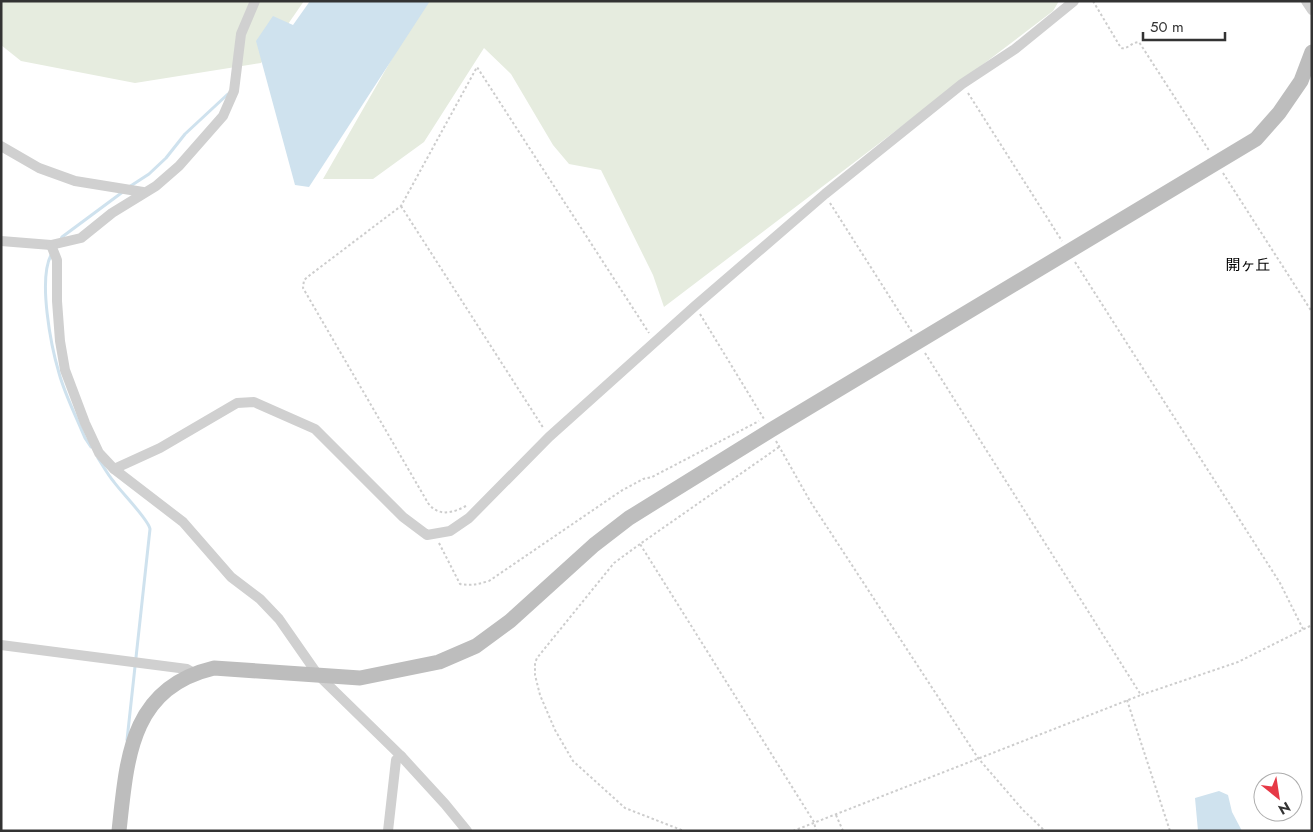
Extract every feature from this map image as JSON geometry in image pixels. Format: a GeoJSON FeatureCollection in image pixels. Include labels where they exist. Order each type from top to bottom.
{"type":"FeatureCollection","features":[{"type":"Feature","properties":{"kind":"street"},"geometry":{"type":"LineString","coordinates":[[1,241],[51,245],[81,238],[112,213],[143,192],[156,186],[179,166],[222,116],[234,91],[241,34],[255,1]]}},
{"type":"Feature","properties":{"kind":"street"},"geometry":{"type":"LineString","coordinates":[[114,469],[160,448],[237,403],[254,402],[315,429],[403,517],[427,534],[450,531],[482,506],[549,437],[695,306],[825,194],[962,84],[1015,50],[1074,1]]}},
{"type":"Feature","properties":{"kind":"street"},"geometry":{"type":"LineString","coordinates":[[1306,1],[1312,10]]}},
{"type":"Feature","properties":{"kind":"street"},"geometry":{"type":"LineString","coordinates":[[120,831],[131,747],[146,711],[174,684],[194,673],[214,668],[360,678],[439,662],[476,646],[510,621],[594,545],[629,518],[767,424],[918,342],[1256,139],[1279,113],[1301,81],[1312,52]]}},
{"type":"Feature","properties":{"kind":"street"},"geometry":{"type":"LineString","coordinates":[[1,146],[39,168],[75,180],[143,192]]}},
{"type":"Feature","properties":{"kind":"street"},"geometry":{"type":"LineString","coordinates":[[51,245],[58,260],[57,301],[60,341],[65,370],[85,423],[99,452],[114,469],[183,522],[231,577],[260,599],[279,619],[318,675],[401,756],[467,831]]}},
{"type":"Feature","properties":{"kind":"street"},"geometry":{"type":"LineString","coordinates":[[1,646],[142,662],[187,669],[194,673]]}},
{"type":"Feature","properties":{"kind":"street"},"geometry":{"type":"LineString","coordinates":[[388,831],[396,760],[401,756]]}},
{"type":"Feature","properties":{"kind":"path"},"geometry":{"type":"LineString","coordinates":[[1093,1],[1121,48],[1139,42],[1312,312]]}},
{"type":"Feature","properties":{"kind":"path"},"geometry":{"type":"LineString","coordinates":[[482,506],[471,502],[456,511],[448,513],[432,508],[303,288],[304,280],[401,206],[477,67],[655,342]]}},
{"type":"Feature","properties":{"kind":"path"},"geometry":{"type":"LineString","coordinates":[[962,84],[1280,583],[1304,629]]}},
{"type":"Feature","properties":{"kind":"path"},"geometry":{"type":"LineString","coordinates":[[825,194],[1141,695]]}},
{"type":"Feature","properties":{"kind":"path"},"geometry":{"type":"LineString","coordinates":[[401,206],[411,218],[549,437]]}},
{"type":"Feature","properties":{"kind":"path"},"geometry":{"type":"LineString","coordinates":[[695,306],[767,424],[810,501],[978,758],[1023,810],[1045,831]]}},
{"type":"Feature","properties":{"kind":"path"},"geometry":{"type":"LineString","coordinates":[[433,534],[460,584],[469,585],[489,581],[621,491],[643,479],[652,477],[767,424]]}},
{"type":"Feature","properties":{"kind":"path"},"geometry":{"type":"LineString","coordinates":[[684,831],[625,808],[573,761],[540,695],[535,675],[535,663],[537,658],[614,563],[780,447]]}},
{"type":"Feature","properties":{"kind":"path"},"geometry":{"type":"LineString","coordinates":[[640,544],[814,822],[816,831]]}},
{"type":"Feature","properties":{"kind":"path"},"geometry":{"type":"LineString","coordinates":[[793,831],[1127,700],[1238,662],[1312,625]]}},
{"type":"Feature","properties":{"kind":"path"},"geometry":{"type":"LineString","coordinates":[[1127,700],[1170,831]]}},
{"type":"Feature","properties":{"kind":"path"},"geometry":{"type":"LineString","coordinates":[[835,814],[843,831]]}},
{"type":"Feature","properties":{"kind":"shaded area"},"geometry":{"type":"Polygon","coordinates":[[[1,1],[304,1],[261,63],[135,83],[21,61],[1,45],[1,1]]]}},
{"type":"Feature","properties":{"kind":"shaded area"},"geometry":{"type":"Polygon","coordinates":[[[425,1],[1059,1],[1053,11],[664,307],[653,275],[601,170],[569,164],[553,145],[511,74],[484,48],[424,142],[373,179],[323,179],[425,1]]]}},
{"type":"Feature","properties":{"kind":"water"},"geometry":{"type":"Polygon","coordinates":[[[310,1],[430,1],[309,187],[295,185],[256,41],[273,16],[293,25],[310,1]]]}},
{"type":"Feature","properties":{"kind":"water"},"geometry":{"type":"Polygon","coordinates":[[[1219,791],[1228,795],[1232,812],[1242,831],[1198,831],[1195,798],[1219,791]]]}},
{"type":"Feature","properties":{"kind":"waterway"},"geometry":{"type":"LineString","coordinates":[[129,187],[149,174],[166,158],[185,134],[228,94]]}},
{"type":"Feature","properties":{"kind":"waterway"},"geometry":{"type":"LineString","coordinates":[[60,241],[62,237],[124,191]]}},
{"type":"Feature","properties":{"kind":"waterway"},"geometry":{"type":"LineString","coordinates":[[51,255],[47,266],[46,296],[53,347],[64,389],[85,438],[91,447]]}},
{"type":"Feature","properties":{"kind":"waterway"},"geometry":{"type":"LineString","coordinates":[[98,458],[112,479],[145,519],[150,529],[127,740]]}},
{"type":"Feature","properties":{"kind":"district","name":"開ヶ丘"},"geometry":{"type":"Point","coordinates":[1248,265]}}]}
